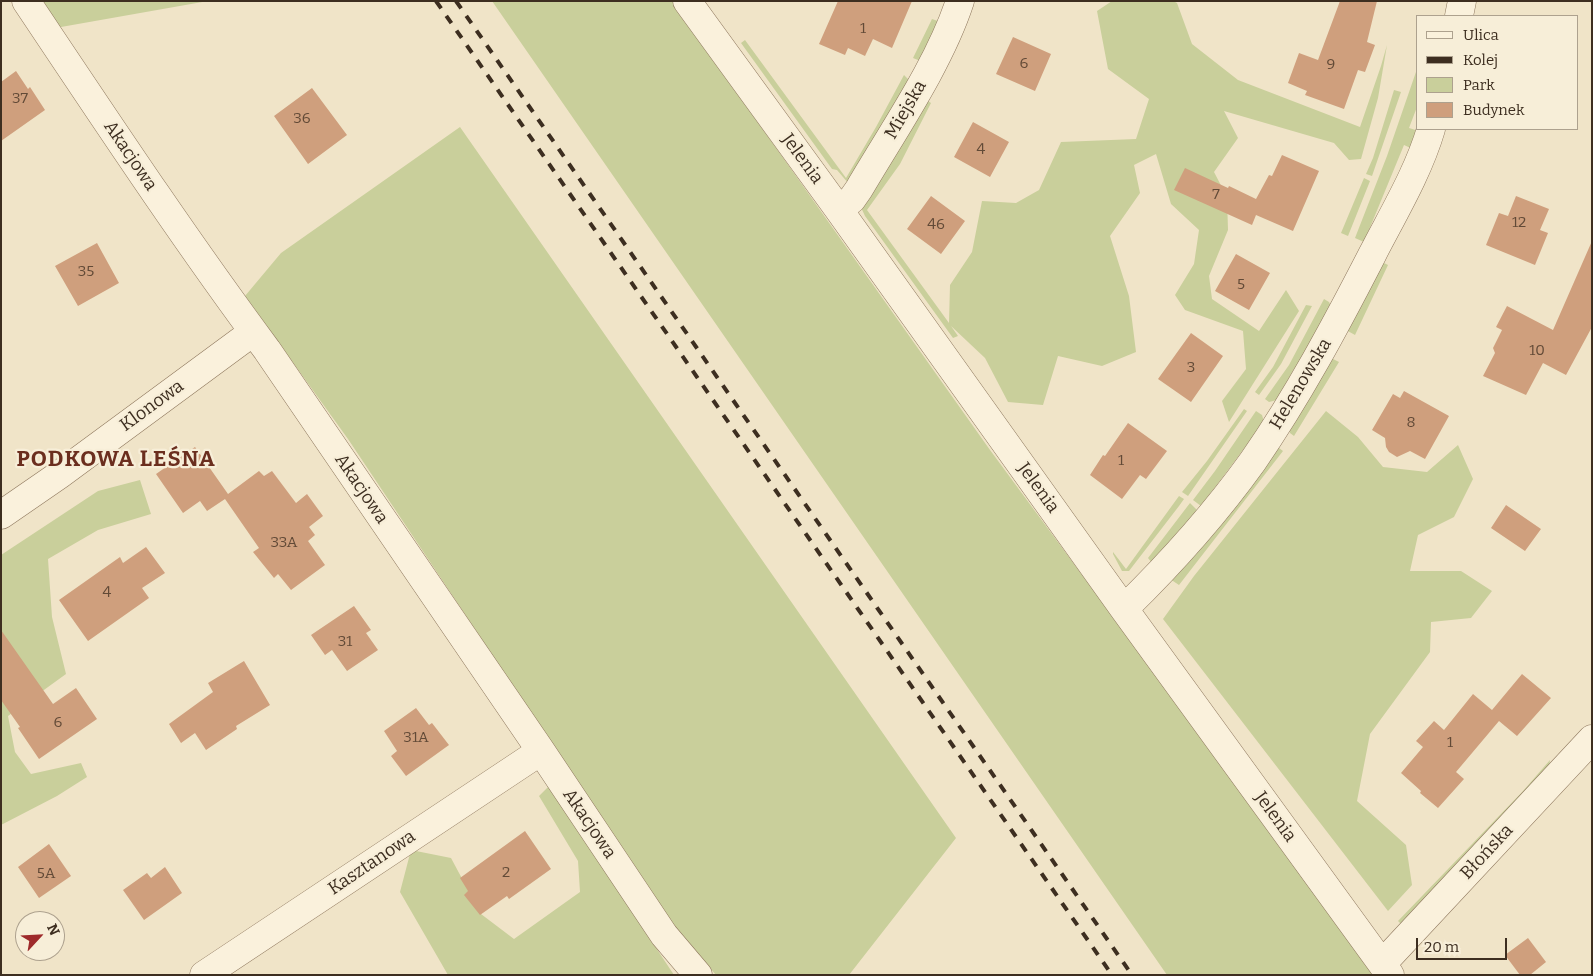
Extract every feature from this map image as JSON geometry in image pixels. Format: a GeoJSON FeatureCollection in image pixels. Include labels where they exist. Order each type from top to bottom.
{"type":"FeatureCollection","features":[{"type":"Feature","properties":{"kind":"street","name":"Akacjowa"},"geometry":{"type":"LineString","coordinates":[[26,1],[138,168],[254,332],[541,751],[664,935],[698,975]]}},
{"type":"Feature","properties":{"kind":"street","name":"Jelenia"},"geometry":{"type":"LineString","coordinates":[[687,1],[1386,970]]}},
{"type":"Feature","properties":{"kind":"street","name":"Miejska"},"geometry":{"type":"LineString","coordinates":[[839,210],[852,199],[859,189],[907,109],[942,43],[960,1]]}},
{"type":"Feature","properties":{"kind":"street"},"geometry":{"type":"LineString","coordinates":[[1459,15],[1462,1]]}},
{"type":"Feature","properties":{"kind":"street","name":"Helenowska"},"geometry":{"type":"LineString","coordinates":[[1124,609],[1159,575],[1198,530],[1252,461],[1274,428],[1346,306],[1408,185],[1431,130]]}},
{"type":"Feature","properties":{"kind":"street","name":"Klonowa"},"geometry":{"type":"LineString","coordinates":[[1,515],[59,475],[254,332]]}},
{"type":"Feature","properties":{"kind":"street","name":"Błońska"},"geometry":{"type":"LineString","coordinates":[[1386,970],[1592,739]]}},
{"type":"Feature","properties":{"kind":"street","name":"Kasztanowa"},"geometry":{"type":"LineString","coordinates":[[204,975],[541,751]]}},
{"type":"Feature","properties":{"kind":"green space"},"geometry":{"type":"Polygon","coordinates":[[[35,1],[208,1],[61,27],[45,18],[35,1]]]}},
{"type":"Feature","properties":{"kind":"green space"},"geometry":{"type":"Polygon","coordinates":[[[492,1],[672,1],[990,450],[1377,975],[1167,975],[492,1]]]}},
{"type":"Feature","properties":{"kind":"green space"},"geometry":{"type":"Polygon","coordinates":[[[1112,1],[1173,1],[1177,3],[1192,44],[1238,80],[1360,127],[1387,45],[1378,98],[1361,159],[1349,160],[1334,143],[1224,111],[1238,138],[1214,172],[1227,197],[1228,230],[1209,276],[1212,299],[1259,331],[1286,290],[1299,311],[1229,422],[1222,401],[1246,369],[1243,331],[1185,310],[1175,295],[1194,264],[1199,230],[1171,204],[1156,154],[1134,165],[1140,193],[1110,236],[1129,296],[1136,352],[1102,366],[1058,356],[1043,405],[1008,402],[985,358],[951,326],[958,336],[953,338],[865,216],[859,203],[925,99],[931,103],[900,164],[867,210],[949,323],[950,285],[972,252],[982,201],[1016,203],[1039,190],[1061,142],[1136,139],[1149,99],[1108,69],[1097,11],[1112,1]]]}},
{"type":"Feature","properties":{"kind":"green space"},"geometry":{"type":"Polygon","coordinates":[[[932,19],[941,22],[924,60],[913,58],[932,19]]]}},
{"type":"Feature","properties":{"kind":"green space"},"geometry":{"type":"Polygon","coordinates":[[[745,40],[846,178],[904,75],[909,80],[849,184],[837,170],[832,169],[741,43],[745,40]]]}},
{"type":"Feature","properties":{"kind":"green space"},"geometry":{"type":"Polygon","coordinates":[[[1416,72],[1416,110],[1409,128],[1422,132],[1415,150],[1404,145],[1364,242],[1355,238],[1387,156],[1416,72]]]}},
{"type":"Feature","properties":{"kind":"green space"},"geometry":{"type":"Polygon","coordinates":[[[1394,90],[1401,92],[1372,176],[1366,174],[1373,158],[1394,90]]]}},
{"type":"Feature","properties":{"kind":"green space"},"geometry":{"type":"Polygon","coordinates":[[[460,127],[956,838],[849,975],[716,975],[673,926],[348,439],[245,296],[281,253],[460,127]]]}},
{"type":"Feature","properties":{"kind":"green space"},"geometry":{"type":"Polygon","coordinates":[[[1364,178],[1370,181],[1348,236],[1341,233],[1364,178]]]}},
{"type":"Feature","properties":{"kind":"green space"},"geometry":{"type":"Polygon","coordinates":[[[1380,261],[1388,265],[1355,335],[1346,330],[1380,261]]]}},
{"type":"Feature","properties":{"kind":"green space"},"geometry":{"type":"Polygon","coordinates":[[[1324,299],[1329,302],[1332,308],[1277,400],[1269,402],[1265,399],[1289,365],[1324,299]]]}},
{"type":"Feature","properties":{"kind":"green space"},"geometry":{"type":"Polygon","coordinates":[[[1306,305],[1312,306],[1281,364],[1259,395],[1255,392],[1273,367],[1306,305]]]}},
{"type":"Feature","properties":{"kind":"green space"},"geometry":{"type":"Polygon","coordinates":[[[1331,358],[1339,362],[1294,436],[1290,433],[1288,426],[1313,393],[1331,358]]]}},
{"type":"Feature","properties":{"kind":"green space"},"geometry":{"type":"Polygon","coordinates":[[[1244,409],[1247,411],[1188,496],[1182,492],[1207,461],[1244,409]]]}},
{"type":"Feature","properties":{"kind":"green space"},"geometry":{"type":"Polygon","coordinates":[[[1256,411],[1262,415],[1264,422],[1201,506],[1193,500],[1256,411]]]}},
{"type":"Feature","properties":{"kind":"green space"},"geometry":{"type":"Polygon","coordinates":[[[1326,411],[1358,437],[1383,467],[1427,472],[1458,445],[1473,479],[1454,517],[1418,535],[1410,571],[1461,571],[1492,591],[1471,618],[1431,622],[1430,652],[1370,734],[1357,801],[1406,845],[1412,885],[1388,911],[1163,619],[1194,576],[1326,411]]]}},
{"type":"Feature","properties":{"kind":"green space"},"geometry":{"type":"Polygon","coordinates":[[[1279,448],[1283,451],[1179,585],[1170,579],[1272,450],[1279,448]]]}},
{"type":"Feature","properties":{"kind":"green space"},"geometry":{"type":"Polygon","coordinates":[[[140,480],[151,514],[98,530],[48,559],[52,617],[66,674],[8,716],[15,752],[31,774],[81,763],[87,777],[57,796],[1,825],[1,555],[98,491],[140,480]]]}},
{"type":"Feature","properties":{"kind":"green space"},"geometry":{"type":"Polygon","coordinates":[[[1179,496],[1184,499],[1179,506],[1129,571],[1122,571],[1113,552],[1126,569],[1179,496]]]}},
{"type":"Feature","properties":{"kind":"green space"},"geometry":{"type":"Polygon","coordinates":[[[1190,503],[1198,511],[1152,563],[1148,558],[1190,503]]]}},
{"type":"Feature","properties":{"kind":"green space"},"geometry":{"type":"Polygon","coordinates":[[[1550,760],[1549,768],[1402,925],[1398,921],[1523,791],[1550,760]]]}},
{"type":"Feature","properties":{"kind":"green space"},"geometry":{"type":"Polygon","coordinates":[[[551,784],[582,836],[674,975],[448,975],[400,892],[411,850],[451,858],[481,914],[514,939],[580,892],[578,861],[539,796],[551,784]]]}},
{"type":"Feature","properties":{"kind":"building"},"geometry":{"type":"Polygon","coordinates":[[[838,1],[912,1],[892,48],[873,39],[865,56],[848,48],[845,55],[819,44],[838,1]]]}},
{"type":"Feature","properties":{"kind":"building"},"geometry":{"type":"Polygon","coordinates":[[[1340,1],[1377,1],[1367,42],[1375,45],[1365,72],[1358,70],[1344,109],[1305,95],[1307,91],[1288,83],[1299,53],[1318,60],[1340,1]]]}},
{"type":"Feature","properties":{"kind":"building"},"geometry":{"type":"Polygon","coordinates":[[[1013,37],[1051,54],[1035,91],[996,74],[1013,37]]]}},
{"type":"Feature","properties":{"kind":"building"},"geometry":{"type":"Polygon","coordinates":[[[16,71],[28,89],[30,87],[45,110],[1,141],[1,82],[16,71]]]}},
{"type":"Feature","properties":{"kind":"building"},"geometry":{"type":"Polygon","coordinates":[[[312,88],[347,135],[308,164],[274,116],[312,88]]]}},
{"type":"Feature","properties":{"kind":"building"},"geometry":{"type":"Polygon","coordinates":[[[973,122],[1009,142],[990,177],[954,157],[973,122]]]}},
{"type":"Feature","properties":{"kind":"building"},"geometry":{"type":"Polygon","coordinates":[[[1282,155],[1319,171],[1293,231],[1256,215],[1252,225],[1174,190],[1185,168],[1256,199],[1269,175],[1272,176],[1282,155]]]}},
{"type":"Feature","properties":{"kind":"building"},"geometry":{"type":"Polygon","coordinates":[[[931,196],[965,221],[941,254],[907,229],[931,196]]]}},
{"type":"Feature","properties":{"kind":"building"},"geometry":{"type":"Polygon","coordinates":[[[1516,196],[1549,209],[1540,230],[1548,233],[1535,265],[1486,245],[1499,213],[1508,216],[1516,196]]]}},
{"type":"Feature","properties":{"kind":"building"},"geometry":{"type":"Polygon","coordinates":[[[1592,241],[1592,327],[1566,375],[1543,363],[1526,395],[1483,376],[1495,353],[1493,348],[1502,330],[1496,327],[1507,306],[1553,330],[1592,241]]]}},
{"type":"Feature","properties":{"kind":"building"},"geometry":{"type":"Polygon","coordinates":[[[97,243],[119,283],[78,306],[55,266],[97,243]]]}},
{"type":"Feature","properties":{"kind":"building"},"geometry":{"type":"Polygon","coordinates":[[[1236,254],[1270,273],[1249,310],[1215,291],[1236,254]]]}},
{"type":"Feature","properties":{"kind":"building"},"geometry":{"type":"Polygon","coordinates":[[[1191,333],[1223,356],[1191,402],[1158,379],[1191,333]]]}},
{"type":"Feature","properties":{"kind":"building"},"geometry":{"type":"Polygon","coordinates":[[[1404,391],[1449,416],[1425,459],[1410,451],[1397,457],[1389,452],[1386,447],[1385,438],[1372,430],[1393,394],[1400,398],[1404,391]]]}},
{"type":"Feature","properties":{"kind":"building"},"geometry":{"type":"Polygon","coordinates":[[[1128,423],[1167,451],[1146,479],[1140,475],[1122,499],[1090,475],[1128,423]]]}},
{"type":"Feature","properties":{"kind":"building"},"geometry":{"type":"Polygon","coordinates":[[[195,447],[228,494],[259,471],[264,476],[272,471],[296,503],[307,494],[323,516],[309,527],[315,535],[308,541],[325,565],[291,590],[278,574],[274,578],[253,552],[259,548],[225,499],[207,511],[200,501],[183,513],[156,474],[195,447]]]}},
{"type":"Feature","properties":{"kind":"building"},"geometry":{"type":"Polygon","coordinates":[[[1506,505],[1541,529],[1525,551],[1491,528],[1506,505]]]}},
{"type":"Feature","properties":{"kind":"building"},"geometry":{"type":"Polygon","coordinates":[[[146,547],[165,573],[142,588],[149,598],[88,641],[59,600],[120,557],[123,563],[146,547]]]}},
{"type":"Feature","properties":{"kind":"building"},"geometry":{"type":"Polygon","coordinates":[[[354,606],[371,630],[366,633],[378,650],[347,671],[332,650],[325,655],[311,635],[354,606]]]}},
{"type":"Feature","properties":{"kind":"building"},"geometry":{"type":"Polygon","coordinates":[[[1,630],[53,704],[76,688],[97,719],[39,759],[1,700],[1,630]]]}},
{"type":"Feature","properties":{"kind":"building"},"geometry":{"type":"Polygon","coordinates":[[[244,661],[270,705],[236,726],[237,729],[206,750],[195,733],[181,743],[169,724],[213,692],[208,683],[244,661]]]}},
{"type":"Feature","properties":{"kind":"building"},"geometry":{"type":"Polygon","coordinates":[[[1522,674],[1551,698],[1517,736],[1499,721],[1456,772],[1464,779],[1438,808],[1401,773],[1423,747],[1416,741],[1434,721],[1444,730],[1473,694],[1492,710],[1522,674]]]}},
{"type":"Feature","properties":{"kind":"building"},"geometry":{"type":"Polygon","coordinates":[[[416,708],[429,725],[432,723],[449,745],[406,776],[391,756],[397,751],[384,731],[416,708]]]}},
{"type":"Feature","properties":{"kind":"building"},"geometry":{"type":"Polygon","coordinates":[[[525,831],[551,869],[509,899],[507,896],[480,915],[464,895],[468,891],[460,878],[525,831]]]}},
{"type":"Feature","properties":{"kind":"building"},"geometry":{"type":"Polygon","coordinates":[[[49,844],[71,876],[39,898],[18,867],[49,844]]]}},
{"type":"Feature","properties":{"kind":"building"},"geometry":{"type":"Polygon","coordinates":[[[165,867],[182,893],[144,920],[123,890],[147,873],[151,878],[165,867]]]}},
{"type":"Feature","properties":{"kind":"building"},"geometry":{"type":"Polygon","coordinates":[[[1528,938],[1546,962],[1530,975],[1520,975],[1505,955],[1528,938]]]}},
{"type":"Feature","properties":{"kind":"railway"},"geometry":{"type":"LineString","coordinates":[[436,1],[1112,975]]}},
{"type":"Feature","properties":{"kind":"railway"},"geometry":{"type":"LineString","coordinates":[[456,1],[1132,975]]}},
{"type":"Feature","properties":{"kind":"district","name":"PODKOWA LEŚNA"},"geometry":{"type":"Point","coordinates":[116,460]}}]}
